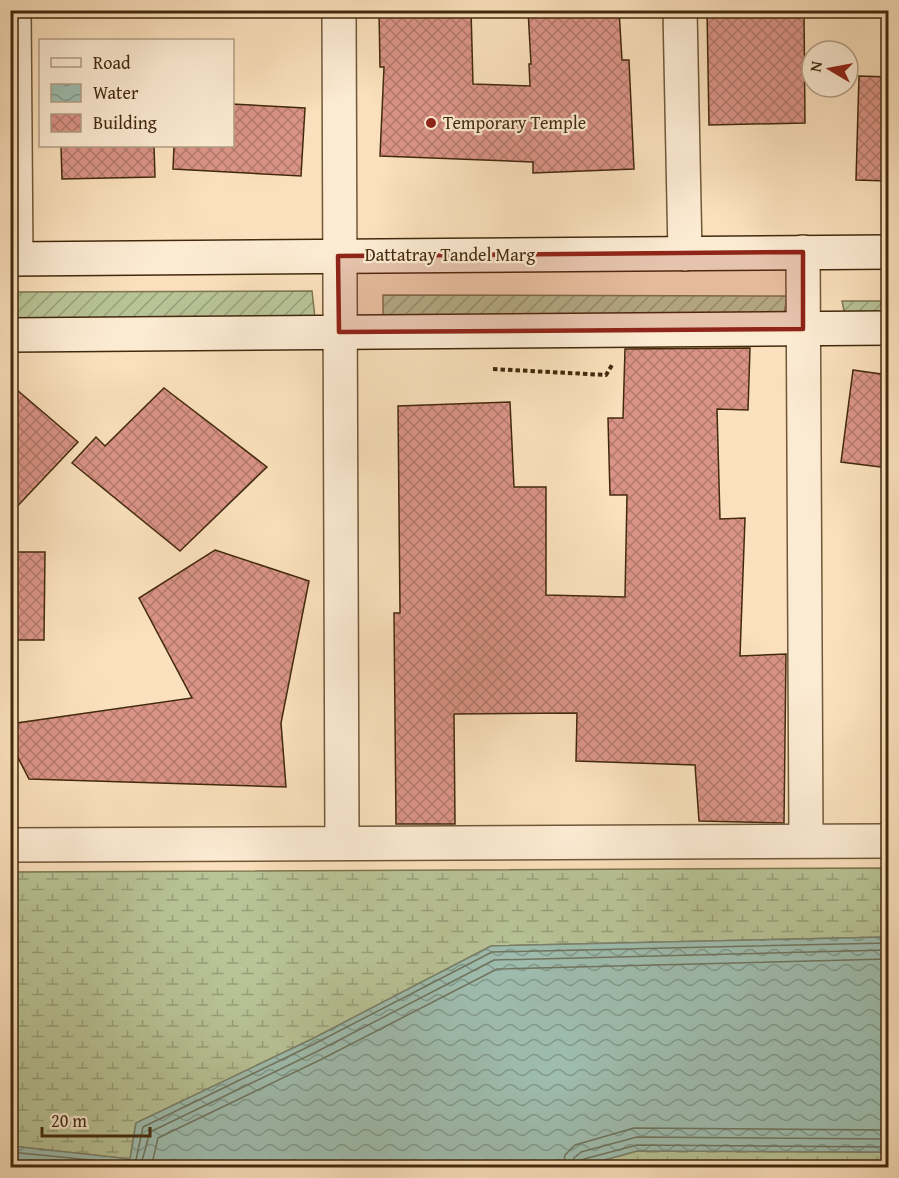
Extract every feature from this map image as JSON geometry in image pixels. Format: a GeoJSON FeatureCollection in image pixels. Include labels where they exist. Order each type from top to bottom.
{"type":"FeatureCollection","features":[{"type":"Feature","properties":{"kind":"street"},"geometry":{"type":"LineString","coordinates":[[14,259],[15,10]]}},
{"type":"Feature","properties":{"kind":"street"},"geometry":{"type":"LineString","coordinates":[[339,10],[338,256],[342,843]]}},
{"type":"Feature","properties":{"kind":"street"},"geometry":{"type":"LineString","coordinates":[[680,10],[685,254]]}},
{"type":"Feature","properties":{"kind":"street"},"geometry":{"type":"LineString","coordinates":[[803,252],[806,841]]}},
{"type":"Feature","properties":{"kind":"street","name":"Dattatray Tandel Marg"},"geometry":{"type":"LineString","coordinates":[[14,259],[888,252]]}},
{"type":"Feature","properties":{"kind":"street"},"geometry":{"type":"LineString","coordinates":[[10,335],[888,328]]}},
{"type":"Feature","properties":{"kind":"street"},"geometry":{"type":"LineString","coordinates":[[10,844],[888,841]]}},
{"type":"Feature","properties":{"kind":"highlighted area"},"geometry":{"type":"Polygon","coordinates":[[[803,252],[803,329],[339,332],[338,256],[803,252]]]}},
{"type":"Feature","properties":{"kind":"green space"},"geometry":{"type":"Polygon","coordinates":[[[312,291],[315,318],[11,320],[10,292],[312,291]]]}},
{"type":"Feature","properties":{"kind":"green space"},"geometry":{"type":"Polygon","coordinates":[[[383,295],[787,296],[784,315],[383,321],[383,295]]]}},
{"type":"Feature","properties":{"kind":"green space"},"geometry":{"type":"Polygon","coordinates":[[[842,301],[888,301],[888,315],[845,315],[842,301]]]}},
{"type":"Feature","properties":{"kind":"green space"},"geometry":{"type":"Polygon","coordinates":[[[888,868],[888,937],[491,946],[312,1039],[136,1123],[130,1159],[11,1146],[10,872],[888,868]]]}},
{"type":"Feature","properties":{"kind":"green space"},"geometry":{"type":"Polygon","coordinates":[[[637,1151],[888,1152],[888,1168],[575,1168],[637,1151]]]}},
{"type":"Feature","properties":{"kind":"water"},"geometry":{"type":"Polygon","coordinates":[[[888,937],[888,1152],[637,1151],[575,1168],[11,1167],[11,1146],[130,1159],[136,1123],[312,1039],[491,946],[888,937]]]}},
{"type":"Feature","properties":{"kind":"building"},"geometry":{"type":"Polygon","coordinates":[[[379,10],[471,10],[473,84],[530,86],[528,10],[619,10],[622,60],[629,60],[634,169],[533,173],[533,162],[380,156],[384,67],[380,67],[379,10]]]}},
{"type":"Feature","properties":{"kind":"building"},"geometry":{"type":"Polygon","coordinates":[[[707,10],[804,11],[804,39],[800,39],[800,99],[805,99],[805,123],[709,125],[707,10]]]}},
{"type":"Feature","properties":{"kind":"building"},"geometry":{"type":"Polygon","coordinates":[[[860,76],[888,77],[888,181],[856,180],[860,76]]]}},
{"type":"Feature","properties":{"kind":"building"},"geometry":{"type":"Polygon","coordinates":[[[234,104],[305,108],[301,176],[173,169],[174,147],[234,147],[234,104]]]}},
{"type":"Feature","properties":{"kind":"building"},"geometry":{"type":"Polygon","coordinates":[[[61,147],[154,147],[155,177],[62,179],[61,147]]]}},
{"type":"Feature","properties":{"kind":"building"},"geometry":{"type":"Polygon","coordinates":[[[750,348],[748,410],[717,409],[720,519],[745,518],[740,656],[786,654],[784,823],[699,821],[695,765],[576,761],[577,713],[454,714],[455,824],[396,824],[394,613],[400,613],[398,406],[510,402],[514,487],[546,487],[546,595],[625,597],[627,495],[610,495],[608,418],[623,418],[625,349],[750,348]]]}},
{"type":"Feature","properties":{"kind":"building"},"geometry":{"type":"Polygon","coordinates":[[[853,370],[888,375],[888,468],[841,462],[853,370]]]}},
{"type":"Feature","properties":{"kind":"building"},"geometry":{"type":"Polygon","coordinates":[[[10,384],[78,442],[10,514],[10,384]]]}},
{"type":"Feature","properties":{"kind":"building"},"geometry":{"type":"Polygon","coordinates":[[[164,388],[267,467],[180,551],[72,463],[96,437],[105,446],[164,388]]]}},
{"type":"Feature","properties":{"kind":"building"},"geometry":{"type":"Polygon","coordinates":[[[215,550],[309,581],[281,723],[286,787],[29,779],[10,742],[10,724],[192,698],[139,598],[215,550]]]}},
{"type":"Feature","properties":{"kind":"building"},"geometry":{"type":"Polygon","coordinates":[[[10,552],[45,552],[44,640],[10,640],[10,552]]]}},
{"type":"Feature","properties":{"kind":"place","name":"Temporary Temple"},"geometry":{"type":"Point","coordinates":[431,123]}}]}
